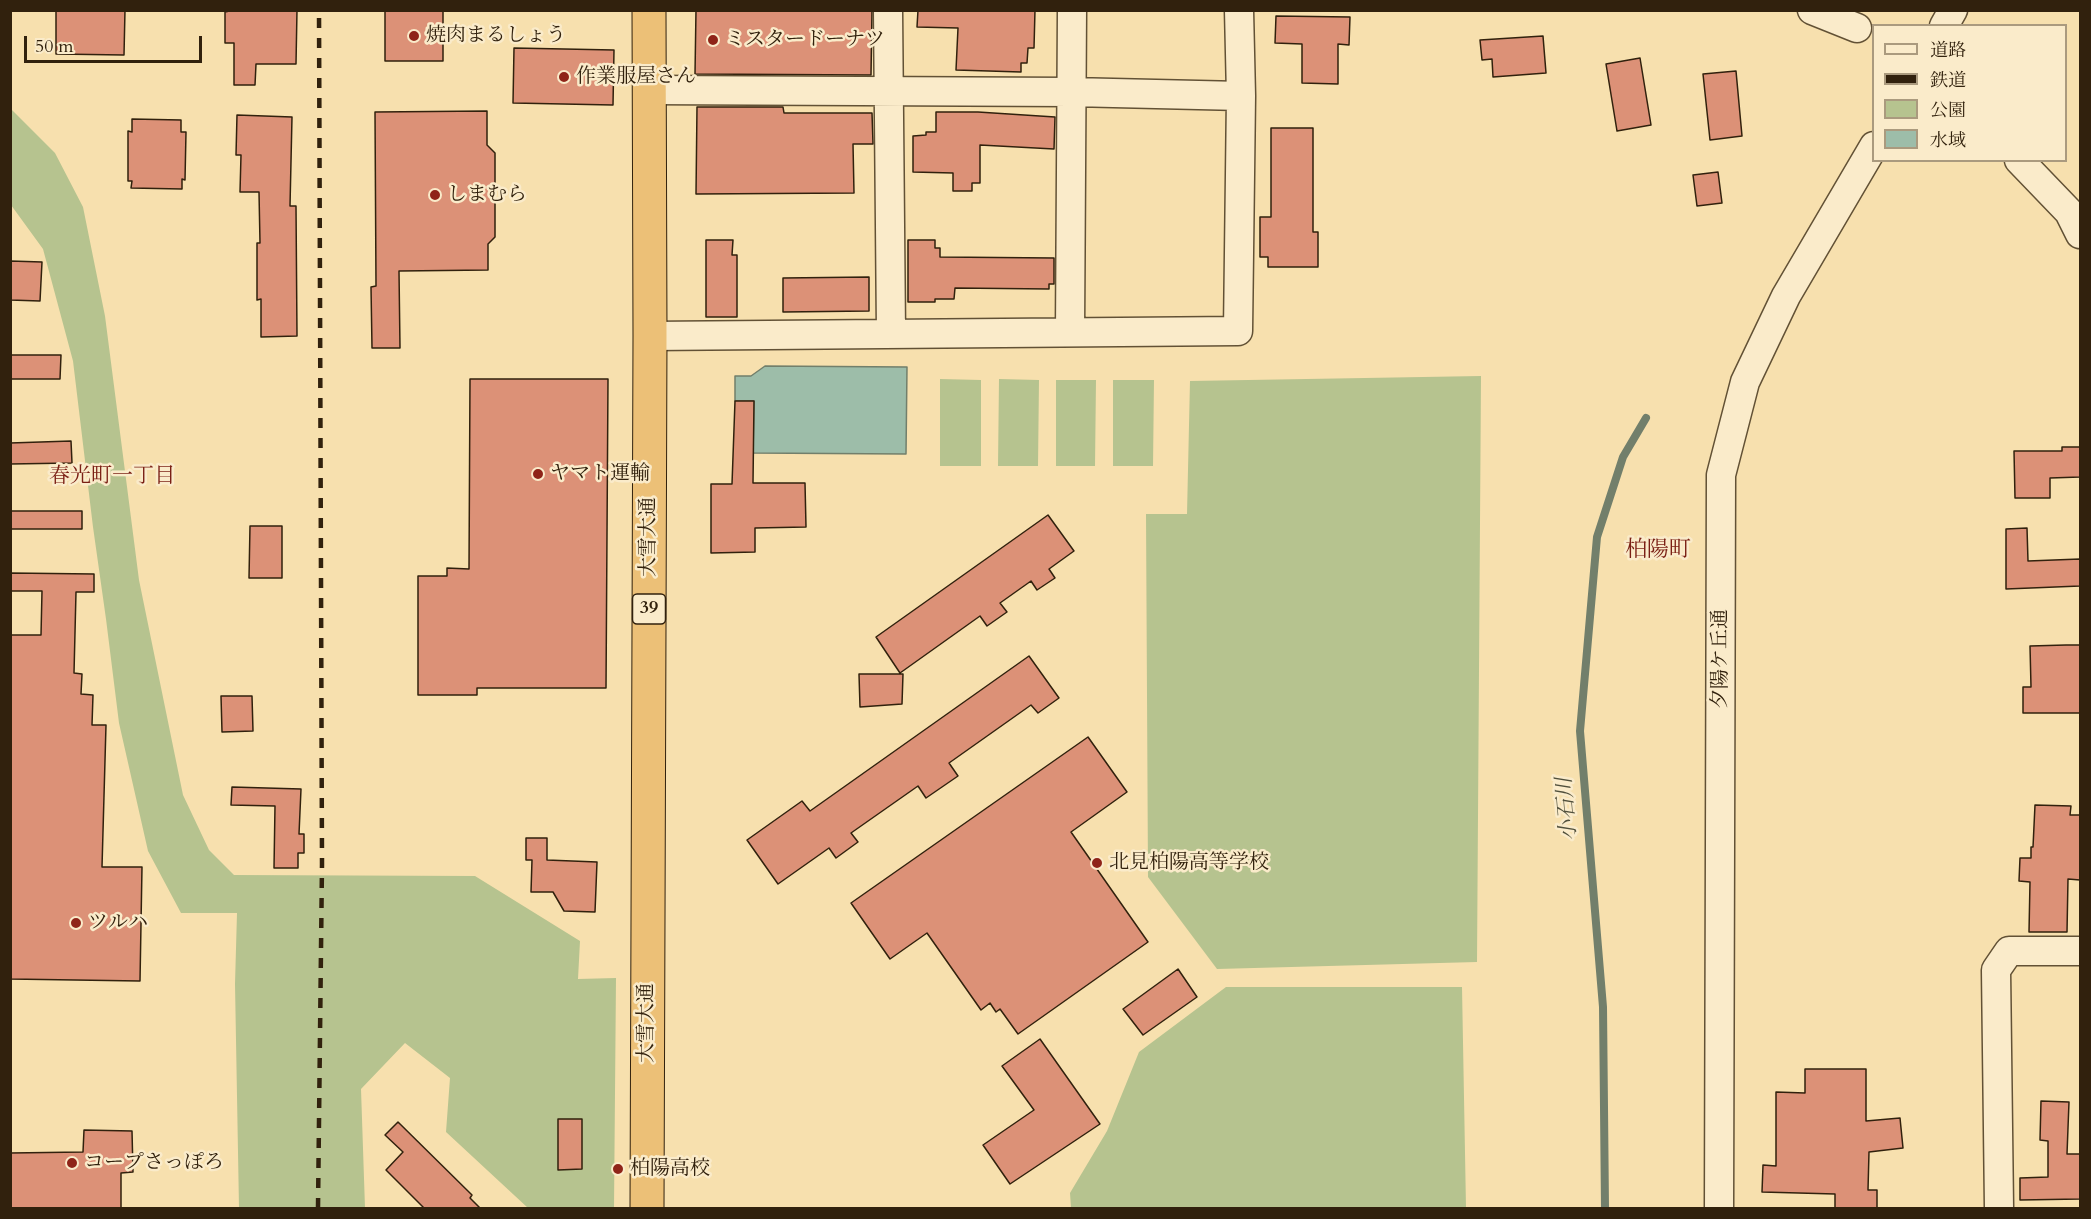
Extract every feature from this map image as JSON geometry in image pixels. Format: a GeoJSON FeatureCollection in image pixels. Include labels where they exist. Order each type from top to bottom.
{"type":"FeatureCollection","features":[{"type":"Feature","properties":{"kind":"highway","name":"大雪大通"},"geometry":{"type":"LineString","coordinates":[[647,1209],[649,10]]}},
{"type":"Feature","properties":{"kind":"street"},"geometry":{"type":"LineString","coordinates":[[888,10],[891,333]]}},
{"type":"Feature","properties":{"kind":"street"},"geometry":{"type":"LineString","coordinates":[[1070,331],[1072,10]]}},
{"type":"Feature","properties":{"kind":"street"},"geometry":{"type":"LineString","coordinates":[[650,336],[1238,331],[1241,96],[1239,10]]}},
{"type":"Feature","properties":{"kind":"street"},"geometry":{"type":"LineString","coordinates":[[1812,10],[1857,28]]}},
{"type":"Feature","properties":{"kind":"street"},"geometry":{"type":"LineString","coordinates":[[1945,24],[1953,10]]}},
{"type":"Feature","properties":{"kind":"street"},"geometry":{"type":"LineString","coordinates":[[648,90],[1071,92],[1241,96]]}},
{"type":"Feature","properties":{"kind":"street","name":"夕陽ケ丘通"},"geometry":{"type":"LineString","coordinates":[[1719,1209],[1721,475],[1744,382],[1786,296],[1872,149]]}},
{"type":"Feature","properties":{"kind":"street"},"geometry":{"type":"LineString","coordinates":[[2021,162],[2069,212],[2080,234]]}},
{"type":"Feature","properties":{"kind":"street"},"geometry":{"type":"LineString","coordinates":[[1999,1209],[1996,970],[2010,951],[2080,951]]}},
{"type":"Feature","properties":{"kind":"green space"},"geometry":{"type":"Polygon","coordinates":[[[11,109],[55,153],[83,207],[105,316],[139,580],[183,795],[209,850],[234,875],[475,876],[580,941],[578,979],[616,978],[614,1208],[528,1208],[446,1132],[450,1078],[405,1043],[361,1089],[365,1208],[239,1208],[235,984],[237,913],[181,913],[148,851],[119,723],[73,361],[43,249],[11,205],[11,109]]]}},
{"type":"Feature","properties":{"kind":"green space"},"geometry":{"type":"Polygon","coordinates":[[[1481,376],[1477,962],[1217,969],[1148,877],[1146,514],[1187,514],[1190,381],[1481,376]]]}},
{"type":"Feature","properties":{"kind":"green space"},"geometry":{"type":"Polygon","coordinates":[[[940,379],[981,380],[981,466],[940,466],[940,379]]]}},
{"type":"Feature","properties":{"kind":"green space"},"geometry":{"type":"Polygon","coordinates":[[[999,379],[1039,380],[1038,466],[998,466],[999,379]]]}},
{"type":"Feature","properties":{"kind":"green space"},"geometry":{"type":"Polygon","coordinates":[[[1056,380],[1096,380],[1095,466],[1056,466],[1056,380]]]}},
{"type":"Feature","properties":{"kind":"green space"},"geometry":{"type":"Polygon","coordinates":[[[1113,380],[1154,380],[1153,466],[1113,466],[1113,380]]]}},
{"type":"Feature","properties":{"kind":"green space"},"geometry":{"type":"Polygon","coordinates":[[[1226,987],[1462,987],[1466,1208],[1071,1208],[1070,1193],[1107,1131],[1139,1052],[1226,987]]]}},
{"type":"Feature","properties":{"kind":"water"},"geometry":{"type":"Polygon","coordinates":[[[765,366],[907,367],[906,454],[753,453],[754,401],[735,401],[735,376],[751,376],[765,366]]]}},
{"type":"Feature","properties":{"kind":"building"},"geometry":{"type":"Polygon","coordinates":[[[56,10],[125,10],[124,55],[56,54],[56,10]]]}},
{"type":"Feature","properties":{"kind":"building"},"geometry":{"type":"Polygon","coordinates":[[[297,10],[296,64],[256,64],[255,85],[234,85],[234,43],[225,43],[225,12],[297,10]]]}},
{"type":"Feature","properties":{"kind":"building","name":"焼肉まるしょう"},"geometry":{"type":"Polygon","coordinates":[[[385,10],[443,10],[443,61],[385,61],[385,10]]]}},
{"type":"Feature","properties":{"kind":"building"},"geometry":{"type":"Polygon","coordinates":[[[696,10],[872,10],[871,75],[695,74],[696,10]]]}},
{"type":"Feature","properties":{"kind":"building"},"geometry":{"type":"Polygon","coordinates":[[[918,10],[1035,10],[1034,48],[1028,48],[1027,63],[1021,63],[1021,72],[956,70],[958,28],[917,27],[918,10]]]}},
{"type":"Feature","properties":{"kind":"building"},"geometry":{"type":"Polygon","coordinates":[[[1276,16],[1350,17],[1349,45],[1338,44],[1338,84],[1302,83],[1302,44],[1275,43],[1276,16]]]}},
{"type":"Feature","properties":{"kind":"building"},"geometry":{"type":"Polygon","coordinates":[[[1543,36],[1546,73],[1493,77],[1492,59],[1482,60],[1480,40],[1543,36]]]}},
{"type":"Feature","properties":{"kind":"building","name":"作業服屋さん"},"geometry":{"type":"Polygon","coordinates":[[[514,48],[614,50],[613,105],[513,103],[514,48]]]}},
{"type":"Feature","properties":{"kind":"building"},"geometry":{"type":"Polygon","coordinates":[[[1640,58],[1651,125],[1617,131],[1606,64],[1640,58]]]}},
{"type":"Feature","properties":{"kind":"building"},"geometry":{"type":"Polygon","coordinates":[[[1736,71],[1742,136],[1710,140],[1703,74],[1736,71]]]}},
{"type":"Feature","properties":{"kind":"building"},"geometry":{"type":"Polygon","coordinates":[[[697,107],[783,107],[784,113],[872,113],[873,144],[853,144],[854,193],[696,194],[697,107]]]}},
{"type":"Feature","properties":{"kind":"building","name":"しまむら"},"geometry":{"type":"Polygon","coordinates":[[[487,111],[487,145],[495,153],[495,237],[488,244],[488,270],[399,271],[400,348],[372,348],[371,287],[376,286],[375,112],[487,111]]]}},
{"type":"Feature","properties":{"kind":"building"},"geometry":{"type":"Polygon","coordinates":[[[936,112],[1055,117],[1054,149],[980,145],[980,183],[972,183],[972,191],[953,191],[953,173],[913,172],[913,136],[936,132],[936,112]]]}},
{"type":"Feature","properties":{"kind":"building"},"geometry":{"type":"Polygon","coordinates":[[[237,115],[292,117],[290,206],[296,206],[297,336],[261,337],[261,299],[257,300],[257,243],[260,243],[259,192],[240,192],[241,155],[236,155],[237,115]]]}},
{"type":"Feature","properties":{"kind":"building"},"geometry":{"type":"Polygon","coordinates":[[[132,119],[181,120],[181,132],[186,132],[185,180],[182,179],[182,189],[131,188],[132,181],[128,181],[128,131],[132,132],[132,119]]]}},
{"type":"Feature","properties":{"kind":"building"},"geometry":{"type":"Polygon","coordinates":[[[1271,128],[1313,128],[1313,232],[1318,232],[1318,267],[1268,267],[1268,257],[1260,257],[1260,217],[1271,217],[1271,128]]]}},
{"type":"Feature","properties":{"kind":"building"},"geometry":{"type":"Polygon","coordinates":[[[1718,172],[1722,203],[1697,206],[1693,175],[1718,172]]]}},
{"type":"Feature","properties":{"kind":"building"},"geometry":{"type":"Polygon","coordinates":[[[706,240],[733,240],[732,255],[737,255],[737,317],[706,317],[706,240]]]}},
{"type":"Feature","properties":{"kind":"building"},"geometry":{"type":"Polygon","coordinates":[[[908,240],[935,240],[935,248],[940,248],[940,257],[1054,258],[1054,284],[1049,284],[1049,289],[955,288],[954,299],[908,302],[908,240]]]}},
{"type":"Feature","properties":{"kind":"building"},"geometry":{"type":"Polygon","coordinates":[[[10,261],[42,262],[40,301],[10,300],[10,261]]]}},
{"type":"Feature","properties":{"kind":"building"},"geometry":{"type":"Polygon","coordinates":[[[869,277],[869,311],[783,312],[783,278],[869,277]]]}},
{"type":"Feature","properties":{"kind":"building"},"geometry":{"type":"Polygon","coordinates":[[[10,355],[61,355],[60,379],[10,379],[10,355]]]}},
{"type":"Feature","properties":{"kind":"building","name":"ヤマト運輸"},"geometry":{"type":"Polygon","coordinates":[[[470,379],[608,379],[606,688],[477,688],[477,695],[418,695],[418,576],[447,576],[447,568],[469,569],[470,379]]]}},
{"type":"Feature","properties":{"kind":"building"},"geometry":{"type":"Polygon","coordinates":[[[735,401],[754,401],[753,483],[805,483],[806,527],[755,528],[755,552],[711,553],[711,484],[732,484],[735,401]]]}},
{"type":"Feature","properties":{"kind":"building"},"geometry":{"type":"Polygon","coordinates":[[[71,441],[72,463],[10,464],[10,443],[71,441]]]}},
{"type":"Feature","properties":{"kind":"building"},"geometry":{"type":"Polygon","coordinates":[[[2062,447],[2080,447],[2080,477],[2050,478],[2050,498],[2015,498],[2014,451],[2062,451],[2062,447]]]}},
{"type":"Feature","properties":{"kind":"building"},"geometry":{"type":"Polygon","coordinates":[[[10,511],[82,511],[82,529],[10,529],[10,511]]]}},
{"type":"Feature","properties":{"kind":"building"},"geometry":{"type":"Polygon","coordinates":[[[1048,515],[1074,551],[1049,569],[1055,578],[1037,590],[1031,581],[1000,603],[1007,612],[987,626],[980,616],[900,673],[876,637],[1048,515]]]}},
{"type":"Feature","properties":{"kind":"building"},"geometry":{"type":"Polygon","coordinates":[[[250,526],[282,526],[282,578],[249,578],[250,526]]]}},
{"type":"Feature","properties":{"kind":"building"},"geometry":{"type":"Polygon","coordinates":[[[2027,528],[2028,561],[2080,559],[2080,586],[2006,589],[2006,529],[2027,528]]]}},
{"type":"Feature","properties":{"kind":"building"},"geometry":{"type":"Polygon","coordinates":[[[10,573],[94,574],[94,592],[76,592],[74,673],[82,674],[81,694],[93,695],[92,725],[106,725],[102,867],[142,867],[140,981],[10,979],[10,635],[41,635],[42,591],[10,591],[10,573]]]}},
{"type":"Feature","properties":{"kind":"building"},"geometry":{"type":"Polygon","coordinates":[[[2080,645],[2080,713],[2023,713],[2023,687],[2031,687],[2030,646],[2080,645]]]}},
{"type":"Feature","properties":{"kind":"building"},"geometry":{"type":"Polygon","coordinates":[[[1029,656],[1059,698],[1038,713],[1031,705],[949,763],[958,776],[926,798],[918,786],[851,833],[858,842],[836,858],[829,848],[778,884],[747,840],[802,801],[810,811],[1029,656]]]}},
{"type":"Feature","properties":{"kind":"building"},"geometry":{"type":"Polygon","coordinates":[[[859,674],[903,674],[902,704],[860,707],[859,674]]]}},
{"type":"Feature","properties":{"kind":"building"},"geometry":{"type":"Polygon","coordinates":[[[221,696],[252,696],[253,731],[222,732],[221,696]]]}},
{"type":"Feature","properties":{"kind":"building"},"geometry":{"type":"Polygon","coordinates":[[[1088,737],[1127,792],[1071,832],[1148,942],[1018,1034],[1000,1009],[996,1012],[990,1003],[981,1010],[927,933],[890,959],[851,903],[1088,737]]]}},
{"type":"Feature","properties":{"kind":"building"},"geometry":{"type":"Polygon","coordinates":[[[232,787],[301,789],[299,834],[304,834],[304,853],[298,853],[298,868],[274,868],[275,806],[231,805],[232,787]]]}},
{"type":"Feature","properties":{"kind":"building"},"geometry":{"type":"Polygon","coordinates":[[[2035,805],[2071,806],[2070,815],[2080,815],[2080,880],[2068,879],[2067,932],[2029,932],[2030,882],[2019,881],[2020,858],[2031,858],[2035,805]]]}},
{"type":"Feature","properties":{"kind":"building"},"geometry":{"type":"Polygon","coordinates":[[[526,838],[547,838],[547,860],[597,862],[595,912],[564,911],[553,892],[531,892],[532,860],[526,860],[526,838]]]}},
{"type":"Feature","properties":{"kind":"building"},"geometry":{"type":"Polygon","coordinates":[[[1178,969],[1197,997],[1143,1035],[1123,1009],[1178,969]]]}},
{"type":"Feature","properties":{"kind":"building"},"geometry":{"type":"Polygon","coordinates":[[[1040,1039],[1100,1124],[1010,1184],[983,1145],[1034,1110],[1002,1066],[1040,1039]]]}},
{"type":"Feature","properties":{"kind":"building"},"geometry":{"type":"Polygon","coordinates":[[[1805,1069],[1866,1069],[1866,1121],[1900,1118],[1903,1148],[1869,1152],[1868,1190],[1877,1190],[1877,1209],[1835,1209],[1835,1194],[1762,1192],[1763,1165],[1776,1166],[1776,1092],[1805,1093],[1805,1069]]]}},
{"type":"Feature","properties":{"kind":"building"},"geometry":{"type":"Polygon","coordinates":[[[2041,1101],[2069,1102],[2067,1154],[2080,1154],[2080,1199],[2020,1200],[2020,1178],[2048,1177],[2048,1141],[2040,1140],[2041,1101]]]}},
{"type":"Feature","properties":{"kind":"building"},"geometry":{"type":"Polygon","coordinates":[[[558,1119],[582,1119],[582,1169],[558,1170],[558,1119]]]}},
{"type":"Feature","properties":{"kind":"building"},"geometry":{"type":"Polygon","coordinates":[[[398,1122],[472,1195],[470,1198],[481,1209],[425,1209],[386,1170],[403,1152],[385,1135],[398,1122]]]}},
{"type":"Feature","properties":{"kind":"building","name":"コープさっぽろ"},"geometry":{"type":"Polygon","coordinates":[[[84,1130],[132,1131],[133,1172],[121,1173],[121,1209],[10,1209],[10,1153],[83,1152],[84,1130]]]}},
{"type":"Feature","properties":{"kind":"waterway","name":"小石川"},"geometry":{"type":"LineString","coordinates":[[1605,1208],[1603,1007],[1580,731],[1597,537],[1623,457],[1646,418]]}},
{"type":"Feature","properties":{"kind":"railway"},"geometry":{"type":"LineString","coordinates":[[318,1208],[322,864],[319,10]]}},
{"type":"Feature","properties":{"kind":"place","name":"焼肉まるしょう"},"geometry":{"type":"Point","coordinates":[414,36]}},
{"type":"Feature","properties":{"kind":"place","name":"ミスタードーナツ"},"geometry":{"type":"Point","coordinates":[713,40]}},
{"type":"Feature","properties":{"kind":"place","name":"作業服屋さん"},"geometry":{"type":"Point","coordinates":[564,77]}},
{"type":"Feature","properties":{"kind":"place","name":"しまむら"},"geometry":{"type":"Point","coordinates":[435,195]}},
{"type":"Feature","properties":{"kind":"place","name":"ヤマト運輸"},"geometry":{"type":"Point","coordinates":[538,474]}},
{"type":"Feature","properties":{"kind":"place","name":"北見柏陽高等学校"},"geometry":{"type":"Point","coordinates":[1097,863]}},
{"type":"Feature","properties":{"kind":"place","name":"ツルハ"},"geometry":{"type":"Point","coordinates":[76,923]}},
{"type":"Feature","properties":{"kind":"place","name":"コープさっぽろ"},"geometry":{"type":"Point","coordinates":[72,1163]}},
{"type":"Feature","properties":{"kind":"place","name":"柏陽高校"},"geometry":{"type":"Point","coordinates":[618,1169]}},
{"type":"Feature","properties":{"kind":"district","name":"春光町一丁目"},"geometry":{"type":"Point","coordinates":[112,477]}},
{"type":"Feature","properties":{"kind":"district","name":"柏陽町"},"geometry":{"type":"Point","coordinates":[1658,551]}}]}
